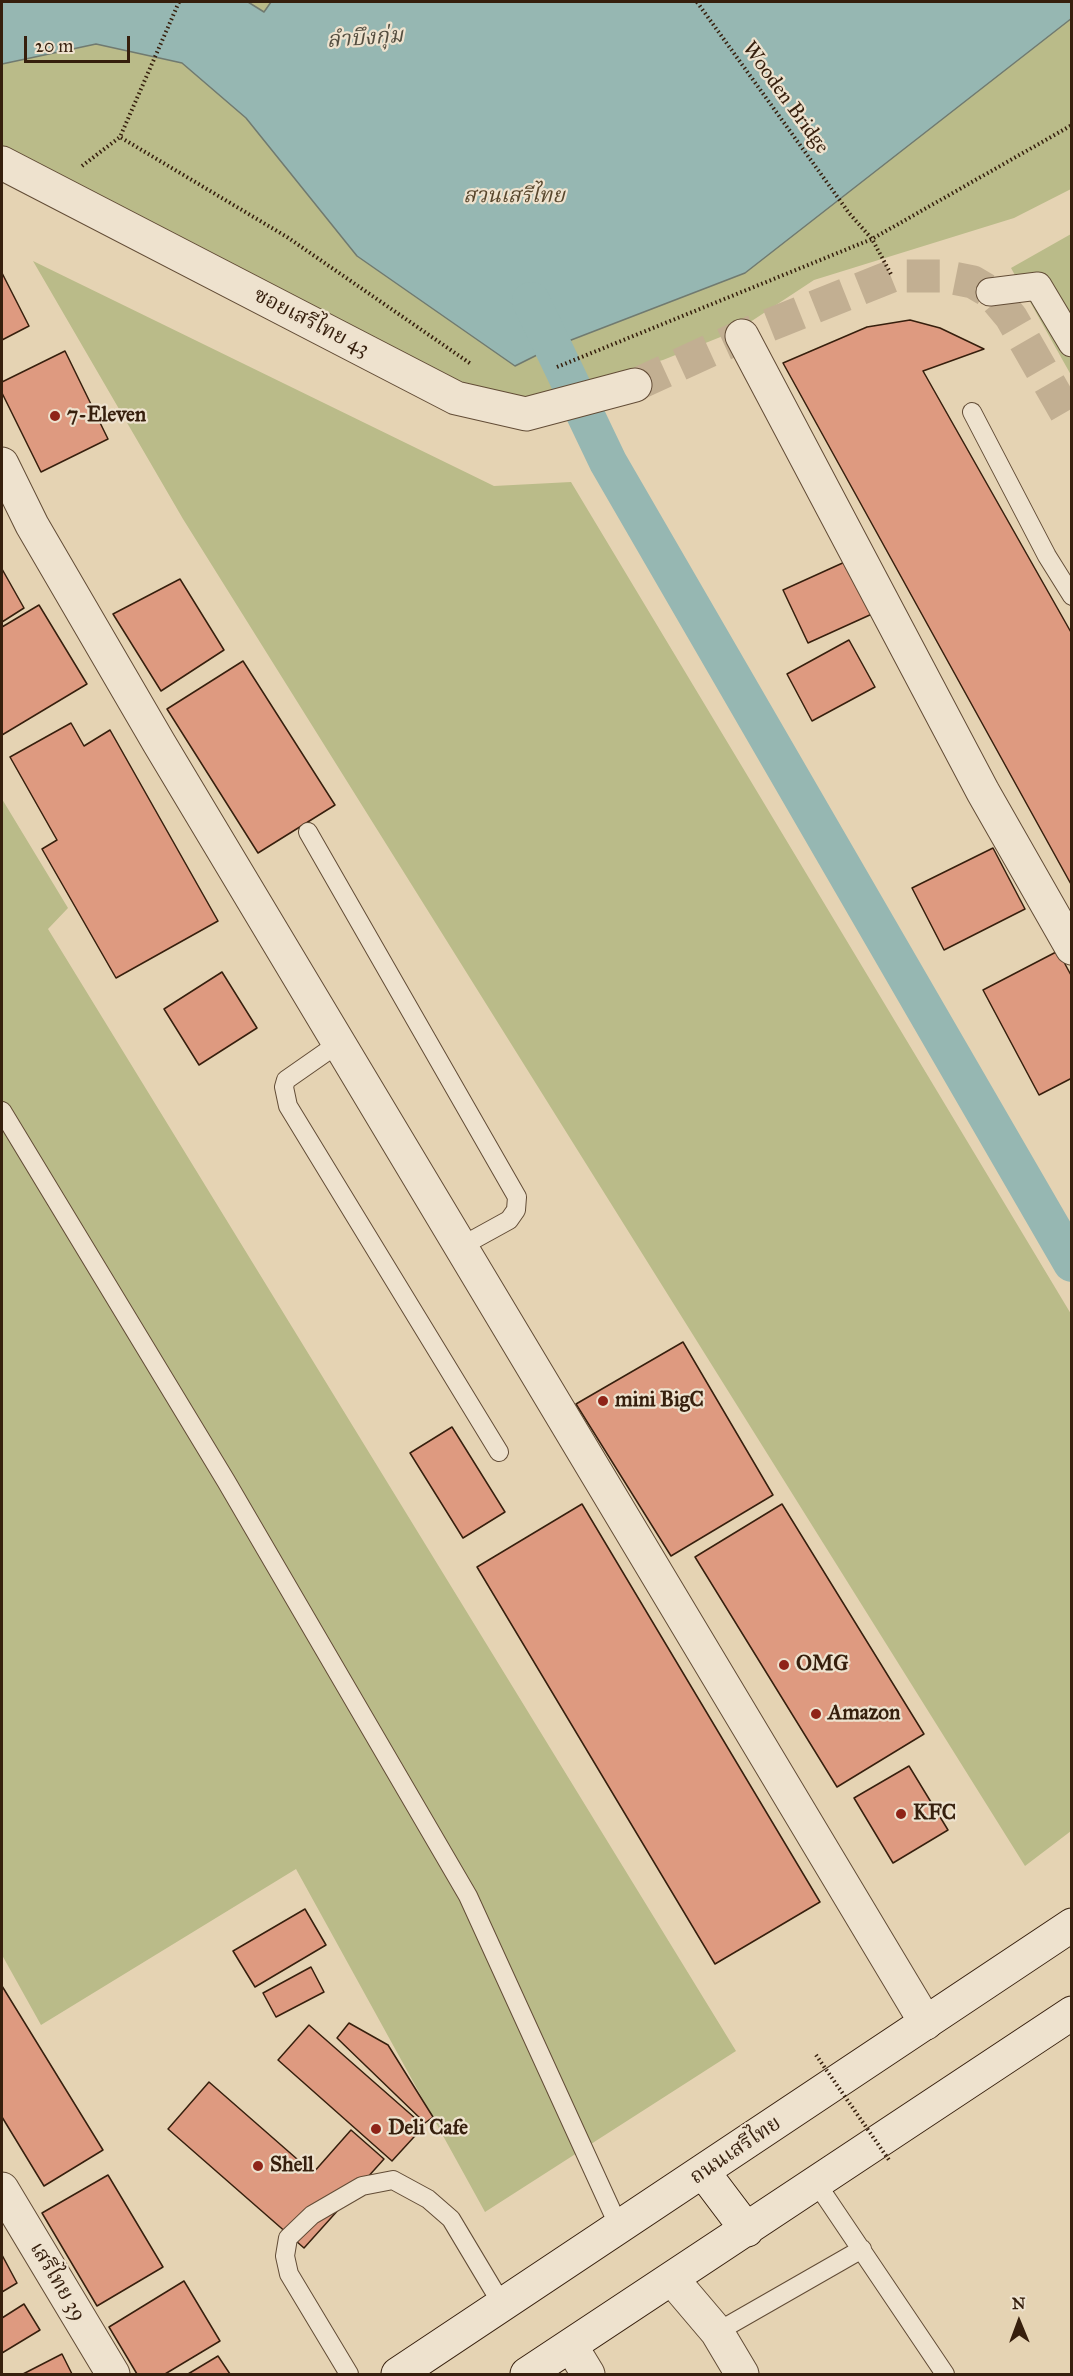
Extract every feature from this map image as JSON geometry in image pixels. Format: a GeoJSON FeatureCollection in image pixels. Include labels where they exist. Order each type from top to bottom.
{"type":"FeatureCollection","features":[{"type":"Feature","properties":{"kind":"street","name":"ซอยเสรีไทย 43"},"geometry":{"type":"LineString","coordinates":[[2,163],[456,398],[526,414],[635,385]]}},
{"type":"Feature","properties":{"kind":"street"},"geometry":{"type":"LineString","coordinates":[[990,292],[1038,286],[1071,343]]}},
{"type":"Feature","properties":{"kind":"street"},"geometry":{"type":"LineString","coordinates":[[742,336],[977,782],[1071,948]]}},
{"type":"Feature","properties":{"kind":"street"},"geometry":{"type":"LineString","coordinates":[[2,464],[32,525],[148,723],[926,2023]]}},
{"type":"Feature","properties":{"kind":"street","name":"ถนนเสรีไทย"},"geometry":{"type":"LineString","coordinates":[[398,2374],[620,2229],[1071,1925]]}},
{"type":"Feature","properties":{"kind":"street"},"geometry":{"type":"LineString","coordinates":[[527,2374],[817,2184],[1071,2013]]}},
{"type":"Feature","properties":{"kind":"street"},"geometry":{"type":"LineString","coordinates":[[704,2172],[747,2230]]}},
{"type":"Feature","properties":{"kind":"street","name":"เสรีไทย 39"},"geometry":{"type":"LineString","coordinates":[[2,2188],[113,2374]]}},
{"type":"Feature","properties":{"kind":"street"},"geometry":{"type":"LineString","coordinates":[[672,2279],[717,2332],[742,2374]]}},
{"type":"Feature","properties":{"kind":"street"},"geometry":{"type":"LineString","coordinates":[[571,2346],[588,2374]]}},
{"type":"Feature","properties":{"kind":"lane"},"geometry":{"type":"LineString","coordinates":[[972,412],[1047,556],[1071,596]]}},
{"type":"Feature","properties":{"kind":"lane"},"geometry":{"type":"LineString","coordinates":[[308,832],[517,1197],[516,1210],[509,1220],[460,1246]]}},
{"type":"Feature","properties":{"kind":"lane"},"geometry":{"type":"LineString","coordinates":[[339,1043],[286,1080],[284,1087],[288,1107],[499,1452]]}},
{"type":"Feature","properties":{"kind":"lane"},"geometry":{"type":"LineString","coordinates":[[2,1111],[226,1481],[468,1896],[620,2229]]}},
{"type":"Feature","properties":{"kind":"lane"},"geometry":{"type":"LineString","coordinates":[[349,2374],[289,2274],[285,2256],[288,2238],[312,2215],[362,2186],[393,2180],[428,2199],[451,2219],[503,2306]]}},
{"type":"Feature","properties":{"kind":"lane"},"geometry":{"type":"LineString","coordinates":[[817,2184],[945,2374]]}},
{"type":"Feature","properties":{"kind":"lane"},"geometry":{"type":"LineString","coordinates":[[717,2332],[862,2249]]}},
{"type":"Feature","properties":{"kind":"path"},"geometry":{"type":"LineString","coordinates":[[57,192],[59,183],[120,137],[178,2]]}},
{"type":"Feature","properties":{"kind":"path","name":"Wooden Bridge"},"geometry":{"type":"LineString","coordinates":[[696,2],[849,213],[872,239],[892,276]]}},
{"type":"Feature","properties":{"kind":"path"},"geometry":{"type":"LineString","coordinates":[[551,370],[872,239],[1071,125]]}},
{"type":"Feature","properties":{"kind":"path"},"geometry":{"type":"LineString","coordinates":[[120,137],[287,237],[478,368]]}},
{"type":"Feature","properties":{"kind":"path"},"geometry":{"type":"LineString","coordinates":[[816,2055],[889,2160]]}},
{"type":"Feature","properties":{"kind":"green space","name":"สวนเสรีไทย"},"geometry":{"type":"Polygon","coordinates":[[[2,2],[1071,2],[1071,189],[1014,218],[814,280],[738,330],[663,360],[493,406],[2,154],[2,2]]]}},
{"type":"Feature","properties":{"kind":"green space"},"geometry":{"type":"Polygon","coordinates":[[[1071,234],[1071,375],[1011,268],[1071,234]]]}},
{"type":"Feature","properties":{"kind":"green space"},"geometry":{"type":"Polygon","coordinates":[[[33,261],[494,486],[571,482],[1071,1314],[1071,1831],[1025,1866],[183,519],[33,261]]]}},
{"type":"Feature","properties":{"kind":"green space"},"geometry":{"type":"Polygon","coordinates":[[[2,799],[68,908],[48,929],[736,2051],[485,2212],[296,1869],[41,2025],[2,1955],[2,799]]]}},
{"type":"Feature","properties":{"kind":"water","name":"สวนเสรีไทย"},"geometry":{"type":"Polygon","coordinates":[[[2,2],[248,2],[264,12],[271,2],[1071,2],[1072,18],[745,273],[553,347],[515,366],[357,256],[246,118],[182,63],[96,44],[2,64],[2,2]]]}},
{"type":"Feature","properties":{"kind":"building"},"geometry":{"type":"Polygon","coordinates":[[[2,273],[29,326],[2,340],[2,273]]]}},
{"type":"Feature","properties":{"kind":"building"},"geometry":{"type":"Polygon","coordinates":[[[910,320],[940,328],[984,349],[923,371],[1072,634],[1072,886],[783,363],[867,327],[910,320]]]}},
{"type":"Feature","properties":{"kind":"building","name":"7-Eleven"},"geometry":{"type":"Polygon","coordinates":[[[65,351],[108,439],[41,472],[2,393],[2,382],[65,351]]]}},
{"type":"Feature","properties":{"kind":"building"},"geometry":{"type":"Polygon","coordinates":[[[847,561],[872,614],[808,643],[783,590],[847,561]]]}},
{"type":"Feature","properties":{"kind":"building"},"geometry":{"type":"Polygon","coordinates":[[[2,569],[24,608],[2,622],[2,569]]]}},
{"type":"Feature","properties":{"kind":"building"},"geometry":{"type":"Polygon","coordinates":[[[180,579],[224,650],[161,691],[113,614],[180,579]]]}},
{"type":"Feature","properties":{"kind":"building"},"geometry":{"type":"Polygon","coordinates":[[[39,605],[87,684],[2,735],[2,627],[39,605]]]}},
{"type":"Feature","properties":{"kind":"building"},"geometry":{"type":"Polygon","coordinates":[[[849,640],[875,687],[812,721],[787,674],[849,640]]]}},
{"type":"Feature","properties":{"kind":"building"},"geometry":{"type":"Polygon","coordinates":[[[243,661],[335,805],[258,853],[167,709],[243,661]]]}},
{"type":"Feature","properties":{"kind":"building"},"geometry":{"type":"Polygon","coordinates":[[[71,723],[84,746],[110,730],[218,921],[116,978],[42,849],[57,840],[10,757],[71,723]]]}},
{"type":"Feature","properties":{"kind":"building"},"geometry":{"type":"Polygon","coordinates":[[[993,848],[1025,909],[944,950],[912,888],[993,848]]]}},
{"type":"Feature","properties":{"kind":"building"},"geometry":{"type":"Polygon","coordinates":[[[1058,951],[1072,977],[1072,1078],[1039,1095],[983,990],[1058,951]]]}},
{"type":"Feature","properties":{"kind":"building"},"geometry":{"type":"Polygon","coordinates":[[[222,972],[257,1028],[199,1065],[164,1009],[222,972]]]}},
{"type":"Feature","properties":{"kind":"building"},"geometry":{"type":"Polygon","coordinates":[[[683,1342],[773,1495],[671,1556],[576,1404],[683,1342]]]}},
{"type":"Feature","properties":{"kind":"building"},"geometry":{"type":"Polygon","coordinates":[[[452,1427],[505,1512],[463,1538],[410,1453],[452,1427]]]}},
{"type":"Feature","properties":{"kind":"building"},"geometry":{"type":"Polygon","coordinates":[[[582,1504],[820,1902],[715,1964],[477,1567],[582,1504]]]}},
{"type":"Feature","properties":{"kind":"building"},"geometry":{"type":"Polygon","coordinates":[[[782,1504],[924,1734],[837,1787],[695,1557],[782,1504]]]}},
{"type":"Feature","properties":{"kind":"building","name":"KFC"},"geometry":{"type":"Polygon","coordinates":[[[909,1766],[948,1830],[893,1863],[854,1798],[909,1766]]]}},
{"type":"Feature","properties":{"kind":"building"},"geometry":{"type":"Polygon","coordinates":[[[305,1909],[326,1945],[255,1987],[233,1951],[305,1909]]]}},
{"type":"Feature","properties":{"kind":"building"},"geometry":{"type":"Polygon","coordinates":[[[311,1967],[324,1992],[276,2017],[263,1993],[311,1967]]]}},
{"type":"Feature","properties":{"kind":"building"},"geometry":{"type":"Polygon","coordinates":[[[2,1986],[103,2150],[44,2186],[2,2117],[2,1986]]]}},
{"type":"Feature","properties":{"kind":"building"},"geometry":{"type":"Polygon","coordinates":[[[349,2023],[388,2045],[433,2117],[425,2123],[337,2038],[349,2023]]]}},
{"type":"Feature","properties":{"kind":"building"},"geometry":{"type":"Polygon","coordinates":[[[309,2025],[424,2126],[392,2161],[278,2060],[309,2025]]]}},
{"type":"Feature","properties":{"kind":"building","name":"Shell"},"geometry":{"type":"Polygon","coordinates":[[[209,2082],[313,2173],[351,2130],[384,2159],[304,2248],[168,2129],[209,2082]]]}},
{"type":"Feature","properties":{"kind":"building"},"geometry":{"type":"Polygon","coordinates":[[[108,2175],[163,2267],[97,2306],[42,2213],[108,2175]]]}},
{"type":"Feature","properties":{"kind":"building"},"geometry":{"type":"Polygon","coordinates":[[[2,2255],[17,2283],[2,2292],[2,2255]]]}},
{"type":"Feature","properties":{"kind":"building"},"geometry":{"type":"Polygon","coordinates":[[[184,2281],[220,2341],[165,2374],[137,2374],[109,2327],[184,2281]]]}},
{"type":"Feature","properties":{"kind":"building"},"geometry":{"type":"Polygon","coordinates":[[[24,2304],[40,2330],[2,2353],[2,2318],[24,2304]]]}},
{"type":"Feature","properties":{"kind":"building"},"geometry":{"type":"Polygon","coordinates":[[[62,2354],[72,2374],[23,2374],[62,2354]]]}},
{"type":"Feature","properties":{"kind":"building"},"geometry":{"type":"Polygon","coordinates":[[[218,2356],[230,2374],[188,2374],[218,2356]]]}},
{"type":"Feature","properties":{"kind":"waterway"},"geometry":{"type":"LineString","coordinates":[[531,301],[608,462],[1072,1263]]}},
{"type":"Feature","properties":{"kind":"tunnel"},"geometry":{"type":"LineString","coordinates":[[635,385],[742,336],[892,276],[943,276],[973,282],[990,292],[1011,317],[1072,423]]}},
{"type":"Feature","properties":{"kind":"place","name":"7-Eleven"},"geometry":{"type":"Point","coordinates":[55,416]}},
{"type":"Feature","properties":{"kind":"place","name":"mini BigC"},"geometry":{"type":"Point","coordinates":[603,1401]}},
{"type":"Feature","properties":{"kind":"place","name":"OMG"},"geometry":{"type":"Point","coordinates":[784,1665]}},
{"type":"Feature","properties":{"kind":"place","name":"Amazon"},"geometry":{"type":"Point","coordinates":[816,1714]}},
{"type":"Feature","properties":{"kind":"place","name":"KFC"},"geometry":{"type":"Point","coordinates":[901,1814]}},
{"type":"Feature","properties":{"kind":"place","name":"Deli Cafe"},"geometry":{"type":"Point","coordinates":[376,2129]}},
{"type":"Feature","properties":{"kind":"place","name":"Shell"},"geometry":{"type":"Point","coordinates":[258,2166]}},
{"type":"Feature","properties":{"kind":"water label","name":"ลำบึงกุ่ม"},"geometry":{"type":"Point","coordinates":[365,39]}}]}
